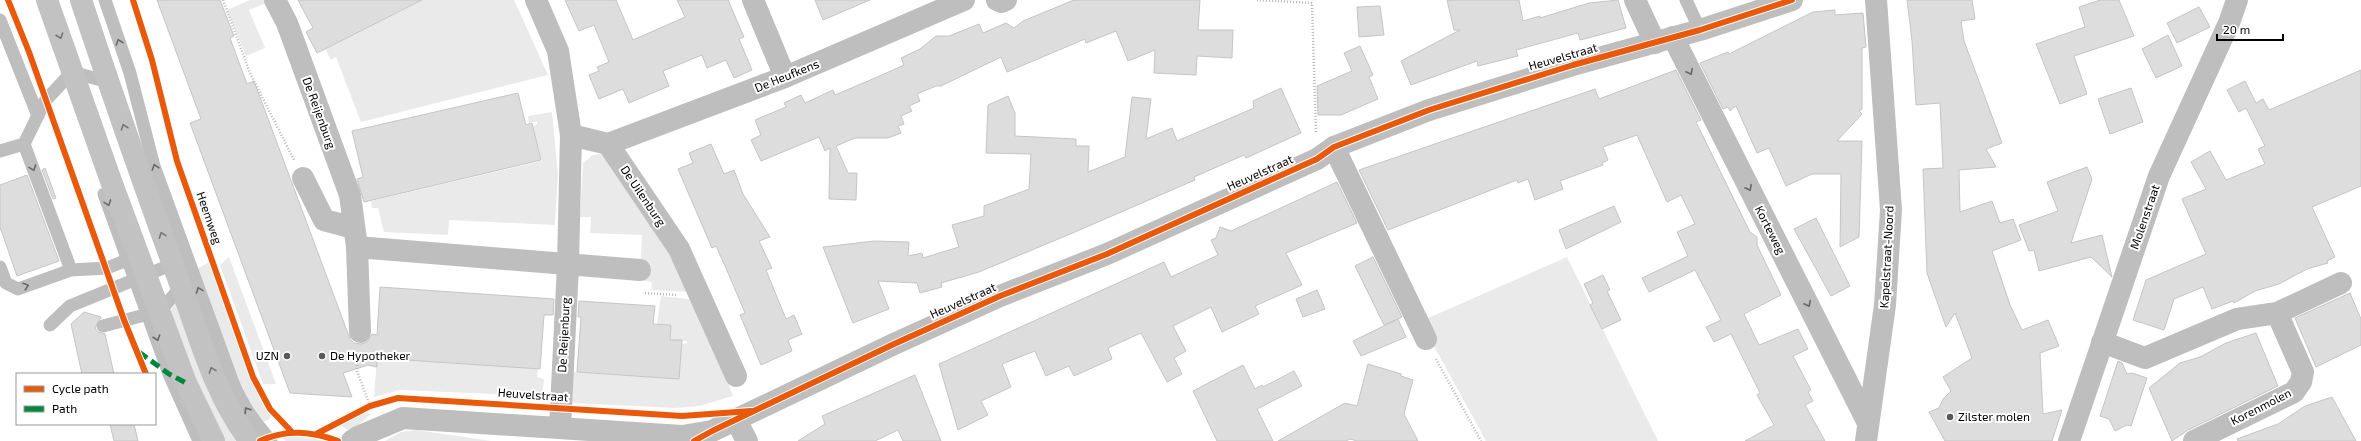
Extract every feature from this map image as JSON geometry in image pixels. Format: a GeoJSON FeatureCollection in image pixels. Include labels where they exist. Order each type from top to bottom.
{"type":"FeatureCollection","features":[{"type":"Feature","properties":{"kind":"main road"},"geometry":{"type":"LineString","coordinates":[[47,0],[111,181],[138,267],[155,313],[214,441]]}},
{"type":"Feature","properties":{"kind":"main road"},"geometry":{"type":"LineString","coordinates":[[81,0],[108,82],[216,383],[235,422],[250,441]]}},
{"type":"Feature","properties":{"kind":"street","name":"De Reijenburg"},"geometry":{"type":"LineString","coordinates":[[275,0],[287,23],[350,196],[356,238],[360,332]]}},
{"type":"Feature","properties":{"kind":"street"},"geometry":{"type":"LineString","coordinates":[[536,0],[558,51],[571,135],[608,144]]}},
{"type":"Feature","properties":{"kind":"street"},"geometry":{"type":"LineString","coordinates":[[753,0],[786,77]]}},
{"type":"Feature","properties":{"kind":"street","name":"De Heufkens"},"geometry":{"type":"LineString","coordinates":[[608,144],[786,77],[964,0]]}},
{"type":"Feature","properties":{"kind":"street"},"geometry":{"type":"LineString","coordinates":[[997,0],[1001,2],[1006,0]]}},
{"type":"Feature","properties":{"kind":"street","name":"Korteweg"},"geometry":{"type":"LineString","coordinates":[[1635,0],[1664,40],[1867,432]]}},
{"type":"Feature","properties":{"kind":"street","name":"Heuvelstraat"},"geometry":{"type":"LineString","coordinates":[[352,441],[376,434],[402,418],[682,436],[709,436],[736,420],[1000,296],[1107,254],[1326,153],[1429,110],[1573,65],[1700,30],[1792,0]]}},
{"type":"Feature","properties":{"kind":"street","name":"Kapelstraat-Noord"},"geometry":{"type":"LineString","coordinates":[[1867,432],[1885,305],[1891,210],[1876,0]]}},
{"type":"Feature","properties":{"kind":"street","name":"Molenstraat"},"geometry":{"type":"LineString","coordinates":[[2069,441],[2159,176],[2229,23],[2237,0]]}},
{"type":"Feature","properties":{"kind":"street","name":"De Reijenburg"},"geometry":{"type":"LineString","coordinates":[[560,428],[568,265],[571,135]]}},
{"type":"Feature","properties":{"kind":"street","name":"De Uilenburg"},"geometry":{"type":"LineString","coordinates":[[608,144],[679,249],[736,376]]}},
{"type":"Feature","properties":{"kind":"street"},"geometry":{"type":"LineString","coordinates":[[1326,153],[1426,339]]}},
{"type":"Feature","properties":{"kind":"street"},"geometry":{"type":"LineString","coordinates":[[303,178],[324,220],[356,238],[568,265],[640,270]]}},
{"type":"Feature","properties":{"kind":"street"},"geometry":{"type":"LineString","coordinates":[[2102,342],[2145,358],[2237,319],[2277,313],[2342,283]]}},
{"type":"Feature","properties":{"kind":"street","name":"Korenmolen"},"geometry":{"type":"LineString","coordinates":[[2194,441],[2294,392],[2302,382],[2303,372],[2277,313]]}},
{"type":"Feature","properties":{"kind":"street"},"geometry":{"type":"LineString","coordinates":[[736,420],[747,441]]}},
{"type":"Feature","properties":{"kind":"lane"},"geometry":{"type":"LineString","coordinates":[[105,0],[130,73],[154,166],[232,380],[238,395],[250,415],[271,441]]}},
{"type":"Feature","properties":{"kind":"lane"},"geometry":{"type":"LineString","coordinates":[[1686,0],[1700,30]]}},
{"type":"Feature","properties":{"kind":"lane"},"geometry":{"type":"LineString","coordinates":[[0,20],[38,116]]}},
{"type":"Feature","properties":{"kind":"lane"},"geometry":{"type":"LineString","coordinates":[[0,152],[24,144],[45,101],[72,72],[108,82]]}},
{"type":"Feature","properties":{"kind":"lane"},"geometry":{"type":"LineString","coordinates":[[24,144],[71,270]]}},
{"type":"Feature","properties":{"kind":"lane"},"geometry":{"type":"LineString","coordinates":[[0,267],[6,283],[18,289],[71,270],[173,264]]}},
{"type":"Feature","properties":{"kind":"lane"},"geometry":{"type":"LineString","coordinates":[[50,325],[70,306],[138,267]]}},
{"type":"Feature","properties":{"kind":"lane"},"geometry":{"type":"LineString","coordinates":[[103,326],[155,313],[181,287]]}},
{"type":"Feature","properties":{"kind":"lane"},"geometry":{"type":"LineString","coordinates":[[155,313],[172,380],[199,441]]}},
{"type":"Feature","properties":{"kind":"path"},"geometry":{"type":"LineString","coordinates":[[223,0],[250,72],[303,178]]}},
{"type":"Feature","properties":{"kind":"path"},"geometry":{"type":"LineString","coordinates":[[1256,0],[1312,3],[1326,153]]}},
{"type":"Feature","properties":{"kind":"path"},"geometry":{"type":"LineString","coordinates":[[640,270],[639,292],[701,296]]}},
{"type":"Feature","properties":{"kind":"path"},"geometry":{"type":"LineString","coordinates":[[1426,339],[1480,441]]}},
{"type":"Feature","properties":{"kind":"path"},"geometry":{"type":"LineString","coordinates":[[357,371],[367,408],[377,404]]}},
{"type":"Feature","properties":{"kind":"shaded area"},"geometry":{"type":"Polygon","coordinates":[[[250,0],[265,0],[266,3],[249,10],[265,48],[246,56],[227,10],[250,0]]]}},
{"type":"Feature","properties":{"kind":"shaded area"},"geometry":{"type":"Polygon","coordinates":[[[423,0],[514,0],[548,75],[361,122],[336,57],[331,60],[325,49],[423,0]]]}},
{"type":"Feature","properties":{"kind":"shaded area"},"geometry":{"type":"Polygon","coordinates":[[[552,112],[558,174],[555,225],[449,220],[448,235],[384,232],[378,208],[372,208],[371,201],[542,161],[533,126],[537,124],[537,121],[529,123],[528,116],[552,112]]]}},
{"type":"Feature","properties":{"kind":"shaded area"},"geometry":{"type":"Polygon","coordinates":[[[602,154],[658,235],[691,292],[651,290],[652,282],[640,280],[642,235],[590,233],[591,217],[580,217],[583,163],[593,155],[602,154]]]}},
{"type":"Feature","properties":{"kind":"shaded area"},"geometry":{"type":"Polygon","coordinates":[[[229,257],[276,384],[263,384],[220,265],[229,257]]]}},
{"type":"Feature","properties":{"kind":"shaded area"},"geometry":{"type":"Polygon","coordinates":[[[1567,257],[1658,441],[1486,441],[1430,339],[1426,319],[1567,257]]]}},
{"type":"Feature","properties":{"kind":"shaded area"},"geometry":{"type":"Polygon","coordinates":[[[209,262],[252,377],[271,418],[264,422],[247,397],[239,380],[197,269],[209,262]]]}},
{"type":"Feature","properties":{"kind":"shaded area"},"geometry":{"type":"Polygon","coordinates":[[[661,296],[696,300],[733,396],[699,406],[675,408],[572,403],[573,372],[679,379],[682,344],[687,343],[687,341],[670,340],[670,325],[657,324],[661,296]]]}},
{"type":"Feature","properties":{"kind":"shaded area"},"geometry":{"type":"Polygon","coordinates":[[[179,299],[239,438],[235,441],[221,441],[217,435],[170,311],[179,299]]]}},
{"type":"Feature","properties":{"kind":"shaded area"},"geometry":{"type":"Polygon","coordinates":[[[377,358],[538,369],[537,377],[544,379],[542,396],[400,390],[374,397],[377,358]]]}},
{"type":"Feature","properties":{"kind":"shaded area"},"geometry":{"type":"Polygon","coordinates":[[[367,412],[371,414],[350,432],[341,425],[367,412]]]}},
{"type":"Feature","properties":{"kind":"shaded area"},"geometry":{"type":"Polygon","coordinates":[[[416,430],[491,441],[385,441],[401,432],[416,430]]]}},
{"type":"Feature","properties":{"kind":"shaded area"},"geometry":{"type":"Polygon","coordinates":[[[295,436],[325,441],[286,441],[282,438],[295,436]]]}},
{"type":"Feature","properties":{"kind":"building"},"geometry":{"type":"Polygon","coordinates":[[[157,0],[220,0],[234,36],[230,38],[247,84],[254,81],[350,339],[354,343],[361,344],[367,342],[372,334],[377,335],[380,287],[554,299],[553,315],[544,315],[540,369],[377,358],[377,367],[368,365],[343,373],[352,397],[290,393],[190,123],[201,119],[157,0]]]}},
{"type":"Feature","properties":{"kind":"building"},"geometry":{"type":"Polygon","coordinates":[[[298,0],[422,0],[317,53],[306,32],[313,28],[298,0]]]}},
{"type":"Feature","properties":{"kind":"building"},"geometry":{"type":"Polygon","coordinates":[[[565,0],[616,0],[633,40],[685,17],[677,0],[728,0],[744,37],[739,39],[752,70],[734,78],[726,60],[707,68],[702,55],[663,71],[669,86],[629,103],[623,89],[599,99],[589,75],[599,71],[597,67],[609,62],[594,25],[579,31],[565,0]]]}},
{"type":"Feature","properties":{"kind":"building"},"geometry":{"type":"Polygon","coordinates":[[[815,0],[870,0],[823,20],[815,0]]]}},
{"type":"Feature","properties":{"kind":"building"},"geometry":{"type":"Polygon","coordinates":[[[1074,0],[1200,0],[1198,30],[1233,30],[1232,58],[1197,56],[1196,75],[1154,73],[1155,50],[1128,61],[1116,31],[1086,43],[1085,39],[1007,72],[1001,57],[941,86],[936,86],[917,94],[920,101],[909,106],[912,111],[901,116],[904,124],[898,126],[901,133],[888,138],[855,138],[836,146],[848,173],[857,173],[856,200],[829,199],[830,148],[825,151],[819,137],[761,161],[751,140],[761,135],[755,120],[786,107],[784,103],[801,95],[805,103],[833,90],[835,95],[875,78],[904,65],[901,58],[920,49],[936,36],[949,36],[979,24],[983,33],[1006,23],[1014,28],[1023,21],[1074,0]]]}},
{"type":"Feature","properties":{"kind":"building"},"geometry":{"type":"Polygon","coordinates":[[[1447,0],[1519,0],[1523,21],[1540,16],[1540,18],[1589,3],[1618,0],[1626,28],[1580,40],[1578,33],[1516,50],[1518,56],[1478,66],[1477,61],[1411,85],[1401,61],[1460,30],[1454,30],[1447,0]]]}},
{"type":"Feature","properties":{"kind":"building"},"geometry":{"type":"Polygon","coordinates":[[[1907,0],[1972,0],[1975,19],[1961,21],[1964,41],[2002,143],[1986,149],[1996,167],[1959,170],[1960,212],[1992,201],[2000,223],[2013,219],[2021,240],[1992,251],[2010,305],[2022,330],[2048,320],[2059,346],[2040,353],[2043,414],[2062,410],[2052,441],[1945,441],[1929,412],[1939,408],[1943,399],[1951,391],[1943,377],[1972,358],[1955,313],[1946,327],[1927,273],[1923,169],[1943,168],[1940,103],[1916,105],[1912,41],[1907,0]]]}},
{"type":"Feature","properties":{"kind":"building"},"geometry":{"type":"Polygon","coordinates":[[[2100,0],[2119,0],[2134,36],[2074,56],[2087,94],[2060,104],[2036,44],[2085,27],[2079,7],[2100,0]]]}},
{"type":"Feature","properties":{"kind":"building"},"geometry":{"type":"Polygon","coordinates":[[[1380,6],[1384,35],[1359,37],[1357,7],[1380,6]]]}},
{"type":"Feature","properties":{"kind":"building"},"geometry":{"type":"Polygon","coordinates":[[[2199,7],[2210,27],[2177,43],[2167,23],[2199,7]]]}},
{"type":"Feature","properties":{"kind":"building"},"geometry":{"type":"Polygon","coordinates":[[[1835,10],[1835,15],[1863,13],[1866,47],[1862,48],[1862,109],[1859,111],[1862,114],[1837,141],[1862,141],[1859,237],[1840,247],[1841,174],[1812,174],[1786,186],[1769,148],[1757,153],[1736,106],[1730,111],[1728,107],[1723,109],[1700,63],[1728,52],[1729,54],[1813,12],[1835,10]]]}},
{"type":"Feature","properties":{"kind":"building"},"geometry":{"type":"Polygon","coordinates":[[[2168,35],[2182,66],[2156,78],[2142,49],[2168,35]]]}},
{"type":"Feature","properties":{"kind":"building"},"geometry":{"type":"Polygon","coordinates":[[[1360,46],[1373,75],[1369,77],[1378,99],[1341,115],[1318,115],[1317,86],[1352,71],[1344,53],[1360,46]]]}},
{"type":"Feature","properties":{"kind":"building"},"geometry":{"type":"Polygon","coordinates":[[[1676,70],[1701,120],[1696,122],[1750,232],[1757,237],[1757,245],[1781,295],[1744,314],[1759,345],[1798,329],[1808,349],[1793,356],[1811,390],[1808,392],[1813,401],[1805,405],[1825,441],[1745,441],[1774,425],[1757,395],[1760,393],[1731,334],[1714,342],[1706,327],[1721,320],[1695,270],[1649,292],[1642,278],[1688,256],[1677,232],[1695,224],[1681,195],[1667,202],[1637,135],[1603,147],[1608,160],[1602,163],[1603,165],[1560,181],[1563,189],[1535,200],[1528,179],[1518,183],[1517,180],[1388,230],[1359,170],[1595,89],[1599,99],[1676,70]]]}},
{"type":"Feature","properties":{"kind":"building"},"geometry":{"type":"Polygon","coordinates":[[[2361,70],[2361,186],[2312,207],[2335,257],[2327,261],[2328,263],[2307,269],[2279,284],[2255,291],[2234,303],[2233,301],[2212,309],[2203,287],[2174,299],[2164,330],[2133,320],[2146,280],[2206,254],[2182,199],[2206,189],[2191,162],[2210,151],[2226,180],[2265,164],[2258,149],[2265,146],[2246,108],[2239,112],[2227,90],[2245,81],[2256,103],[2263,99],[2269,110],[2361,70]]]}},
{"type":"Feature","properties":{"kind":"building"},"geometry":{"type":"Polygon","coordinates":[[[1281,88],[1301,133],[1246,158],[1244,155],[1194,177],[1195,180],[1068,235],[979,272],[941,283],[942,287],[920,293],[917,283],[878,281],[889,309],[853,323],[823,247],[874,241],[909,242],[908,256],[922,253],[923,258],[959,247],[952,225],[984,216],[984,206],[1029,189],[1031,154],[986,153],[988,105],[1008,96],[1015,113],[1015,136],[1076,139],[1076,146],[1089,146],[1088,172],[1125,157],[1132,97],[1151,99],[1146,139],[1172,128],[1177,141],[1254,108],[1253,101],[1281,88]]]}},
{"type":"Feature","properties":{"kind":"building"},"geometry":{"type":"Polygon","coordinates":[[[2131,88],[2143,122],[2110,134],[2098,99],[2131,88]]]}},
{"type":"Feature","properties":{"kind":"building"},"geometry":{"type":"Polygon","coordinates":[[[518,93],[526,125],[532,123],[541,160],[364,202],[357,179],[363,177],[352,131],[518,93]]]}},
{"type":"Feature","properties":{"kind":"building"},"geometry":{"type":"Polygon","coordinates":[[[711,144],[724,174],[734,170],[743,194],[770,237],[759,241],[772,268],[766,270],[786,319],[794,315],[802,334],[788,340],[792,351],[761,365],[740,315],[745,313],[729,275],[716,246],[712,248],[678,169],[693,163],[689,153],[711,144]]]}},
{"type":"Feature","properties":{"kind":"building"},"geometry":{"type":"Polygon","coordinates":[[[2087,167],[2092,179],[2071,243],[2102,235],[2112,277],[2091,257],[2039,271],[2034,250],[2029,251],[2019,225],[2058,211],[2047,182],[2087,167]]]}},
{"type":"Feature","properties":{"kind":"building"},"geometry":{"type":"Polygon","coordinates":[[[45,168],[56,198],[53,199],[42,170],[45,168]]]}},
{"type":"Feature","properties":{"kind":"building"},"geometry":{"type":"Polygon","coordinates":[[[27,175],[59,261],[17,276],[0,227],[0,185],[27,175]]]}},
{"type":"Feature","properties":{"kind":"building"},"geometry":{"type":"Polygon","coordinates":[[[1337,182],[1357,223],[1286,253],[1302,285],[1255,306],[1259,314],[1222,332],[1211,307],[1173,326],[1186,351],[1174,358],[1182,374],[1167,382],[1141,333],[1108,348],[1112,359],[1074,376],[1069,366],[1046,376],[1035,351],[1002,364],[1011,387],[981,401],[988,415],[958,430],[939,364],[1164,262],[1171,277],[1218,255],[1211,240],[1216,238],[1220,227],[1231,231],[1337,182]]]}},
{"type":"Feature","properties":{"kind":"building"},"geometry":{"type":"Polygon","coordinates":[[[1614,206],[1621,222],[1566,249],[1559,230],[1614,206]]]}},
{"type":"Feature","properties":{"kind":"building"},"geometry":{"type":"Polygon","coordinates":[[[1816,218],[1850,286],[1831,296],[1794,229],[1816,218]]]}},
{"type":"Feature","properties":{"kind":"building"},"geometry":{"type":"Polygon","coordinates":[[[1373,257],[1402,317],[1384,325],[1355,266],[1373,257]]]}},
{"type":"Feature","properties":{"kind":"building"},"geometry":{"type":"Polygon","coordinates":[[[1603,275],[1610,290],[1607,291],[1621,320],[1602,329],[1590,305],[1593,303],[1584,284],[1603,275]]]}},
{"type":"Feature","properties":{"kind":"building"},"geometry":{"type":"Polygon","coordinates":[[[1317,290],[1325,309],[1303,317],[1296,299],[1317,290]]]}},
{"type":"Feature","properties":{"kind":"building"},"geometry":{"type":"Polygon","coordinates":[[[2350,293],[2361,319],[2361,345],[2316,367],[2295,318],[2350,293]]]}},
{"type":"Feature","properties":{"kind":"building"},"geometry":{"type":"Polygon","coordinates":[[[579,301],[655,306],[653,324],[671,325],[670,340],[682,340],[679,379],[577,372],[581,317],[578,317],[579,301]]]}},
{"type":"Feature","properties":{"kind":"building"},"geometry":{"type":"Polygon","coordinates":[[[84,312],[101,317],[95,328],[98,332],[105,334],[114,373],[82,373],[71,324],[84,312]]]}},
{"type":"Feature","properties":{"kind":"building"},"geometry":{"type":"Polygon","coordinates":[[[1398,319],[1406,337],[1361,356],[1353,341],[1398,319]]]}},
{"type":"Feature","properties":{"kind":"building"},"geometry":{"type":"Polygon","coordinates":[[[2256,333],[2278,386],[2188,430],[2172,441],[2149,388],[2180,363],[2200,357],[2226,343],[2256,333]]]}},
{"type":"Feature","properties":{"kind":"building"},"geometry":{"type":"Polygon","coordinates":[[[2118,361],[2122,363],[2127,374],[2132,373],[2147,378],[2131,426],[2127,425],[2115,431],[2109,419],[2100,416],[2118,361]]]}},
{"type":"Feature","properties":{"kind":"building"},"geometry":{"type":"Polygon","coordinates":[[[1368,364],[1401,374],[1401,376],[1413,380],[1404,414],[1418,441],[1357,441],[1350,439],[1346,441],[1278,441],[1345,403],[1357,406],[1368,364]]]}},
{"type":"Feature","properties":{"kind":"building"},"geometry":{"type":"Polygon","coordinates":[[[1243,365],[1255,389],[1262,385],[1263,387],[1294,371],[1302,386],[1257,409],[1273,441],[1217,441],[1193,391],[1243,365]]]}},
{"type":"Feature","properties":{"kind":"building"},"geometry":{"type":"Polygon","coordinates":[[[915,375],[941,441],[903,441],[898,430],[875,441],[798,441],[825,424],[822,416],[915,375]]]}},
{"type":"Feature","properties":{"kind":"building"},"geometry":{"type":"Polygon","coordinates":[[[2332,397],[2356,441],[2238,441],[2237,439],[2278,424],[2305,406],[2332,397]]]}},
{"type":"Feature","properties":{"kind":"building"},"geometry":{"type":"Polygon","coordinates":[[[110,425],[134,425],[138,441],[114,441],[110,425]]]}},
{"type":"Feature","properties":{"kind":"marked path"},"geometry":{"type":"LineString","coordinates":[[139,352],[169,374],[186,383]]}},
{"type":"Feature","properties":{"kind":"cycle path"},"geometry":{"type":"LineString","coordinates":[[8,0],[29,52],[124,320],[146,373]]}},
{"type":"Feature","properties":{"kind":"cycle path","name":"Heemweg"},"geometry":{"type":"LineString","coordinates":[[133,0],[152,60],[177,161],[253,377],[270,409],[291,431]]}},
{"type":"Feature","properties":{"kind":"cycle path"},"geometry":{"type":"LineString","coordinates":[[694,441],[894,344],[1000,296],[1107,254],[1317,159],[1334,147],[1429,110],[1573,65],[1700,30],[1792,0]]}},
{"type":"Feature","properties":{"kind":"cycle path"},"geometry":{"type":"LineString","coordinates":[[318,433],[370,406],[398,398],[682,416],[751,411]]}},
{"type":"Feature","properties":{"kind":"cycle path"},"geometry":{"type":"LineString","coordinates":[[260,441],[289,433],[308,433],[338,441]]}},
{"type":"Feature","properties":{"kind":"place","name":"UZN"},"geometry":{"type":"Point","coordinates":[287,356]}},
{"type":"Feature","properties":{"kind":"place","name":"De Hypotheker"},"geometry":{"type":"Point","coordinates":[322,356]}},
{"type":"Feature","properties":{"kind":"place","name":"Zilster molen"},"geometry":{"type":"Point","coordinates":[1950,417]}}]}
